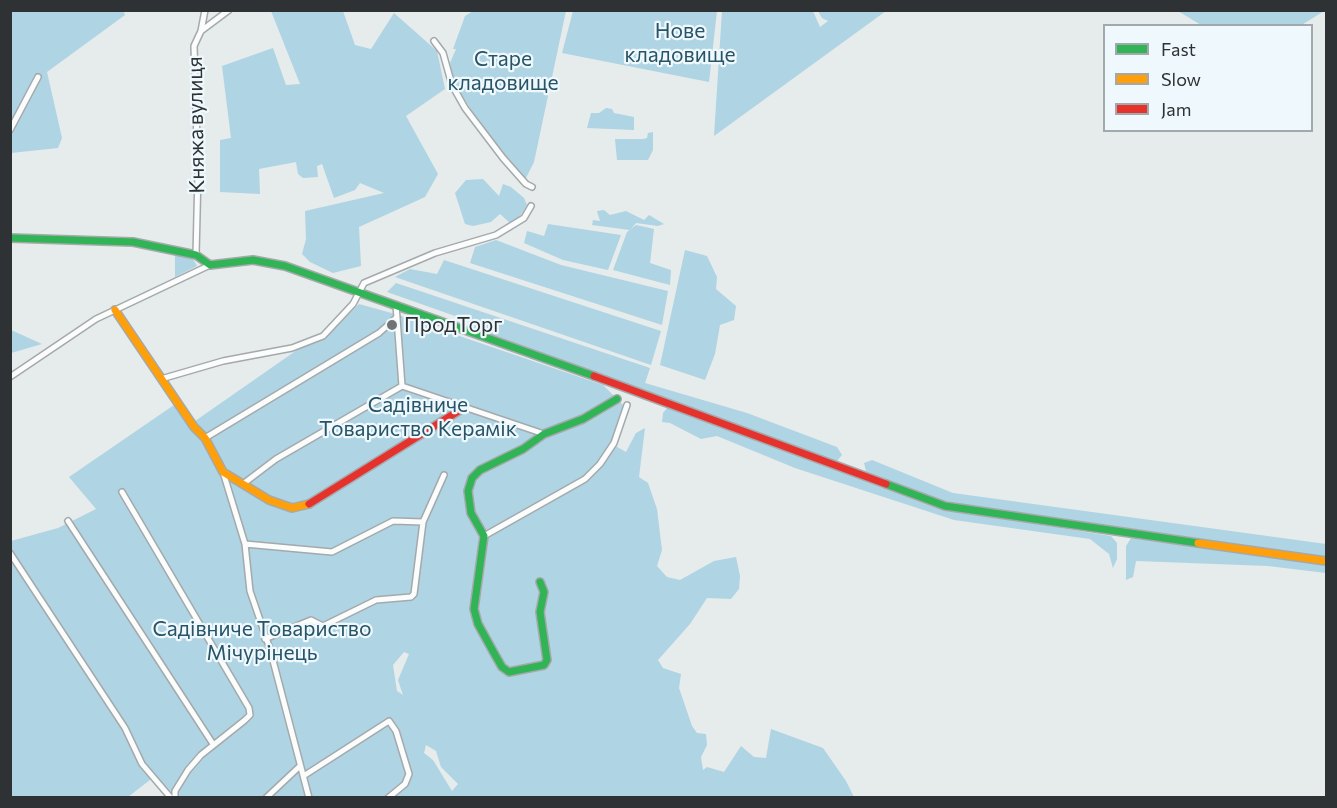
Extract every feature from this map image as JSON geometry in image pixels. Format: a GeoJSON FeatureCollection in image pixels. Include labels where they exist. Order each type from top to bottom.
{"type":"FeatureCollection","features":[{"type":"Feature","properties":{"kind":"main road"},"geometry":{"type":"LineString","coordinates":[[10,238],[133,242],[196,255],[210,265],[253,260],[285,266],[396,304],[945,506],[1326,561]]}},
{"type":"Feature","properties":{"kind":"main road"},"geometry":{"type":"LineString","coordinates":[[115,310],[194,427],[206,438],[223,472],[269,500],[292,508],[306,506],[465,407]]}},
{"type":"Feature","properties":{"kind":"main road"},"geometry":{"type":"LineString","coordinates":[[540,582],[544,592],[540,612],[547,660],[544,665],[509,672],[502,667],[494,653],[478,624],[474,609],[484,536],[471,513],[468,491],[472,478],[480,470],[523,449],[544,434],[583,419],[617,399]]}},
{"type":"Feature","properties":{"kind":"street"},"geometry":{"type":"LineString","coordinates":[[201,31],[205,10]]}},
{"type":"Feature","properties":{"kind":"street","name":"Княжа вулиця"},"geometry":{"type":"LineString","coordinates":[[196,255],[198,173],[194,46],[201,31],[229,10]]}},
{"type":"Feature","properties":{"kind":"street"},"geometry":{"type":"LineString","coordinates":[[434,41],[443,53],[452,85],[465,108],[503,158],[526,184],[532,187]]}},
{"type":"Feature","properties":{"kind":"street"},"geometry":{"type":"LineString","coordinates":[[10,130],[38,77]]}},
{"type":"Feature","properties":{"kind":"street"},"geometry":{"type":"LineString","coordinates":[[161,379],[223,361],[292,348],[323,336],[354,304],[364,283],[435,253],[496,235],[524,218],[531,206]]}},
{"type":"Feature","properties":{"kind":"street"},"geometry":{"type":"LineString","coordinates":[[10,377],[96,319],[210,265]]}},
{"type":"Feature","properties":{"kind":"street"},"geometry":{"type":"LineString","coordinates":[[396,304],[402,386]]}},
{"type":"Feature","properties":{"kind":"street"},"geometry":{"type":"LineString","coordinates":[[206,438],[379,333],[397,317]]}},
{"type":"Feature","properties":{"kind":"street"},"geometry":{"type":"LineString","coordinates":[[243,484],[276,459],[402,386],[544,434]]}},
{"type":"Feature","properties":{"kind":"street"},"geometry":{"type":"LineString","coordinates":[[484,536],[585,479],[600,464],[614,442],[627,405]]}},
{"type":"Feature","properties":{"kind":"street"},"geometry":{"type":"LineString","coordinates":[[223,472],[245,544],[250,591],[270,649],[300,766],[305,775],[309,798]]}},
{"type":"Feature","properties":{"kind":"street"},"geometry":{"type":"LineString","coordinates":[[265,639],[311,620],[323,626],[376,600],[411,597],[414,594],[423,522],[444,475]]}},
{"type":"Feature","properties":{"kind":"street"},"geometry":{"type":"LineString","coordinates":[[122,492],[249,708],[250,715],[213,744],[188,770],[173,798]]}},
{"type":"Feature","properties":{"kind":"street"},"geometry":{"type":"LineString","coordinates":[[68,521],[213,744]]}},
{"type":"Feature","properties":{"kind":"street"},"geometry":{"type":"LineString","coordinates":[[245,544],[332,552],[393,521],[423,522]]}},
{"type":"Feature","properties":{"kind":"street"},"geometry":{"type":"LineString","coordinates":[[10,553],[125,728],[142,764],[173,798]]}},
{"type":"Feature","properties":{"kind":"street"},"geometry":{"type":"LineString","coordinates":[[305,775],[388,721],[396,731],[409,774],[405,784],[388,798]]}},
{"type":"Feature","properties":{"kind":"street"},"geometry":{"type":"LineString","coordinates":[[267,798],[300,766]]}},
{"type":"Feature","properties":{"kind":"green space"},"geometry":{"type":"Polygon","coordinates":[[[123,10],[125,15],[47,72],[62,138],[58,148],[11,153],[10,11],[123,10]]]}},
{"type":"Feature","properties":{"kind":"green space"},"geometry":{"type":"Polygon","coordinates":[[[271,11],[343,11],[355,45],[371,49],[394,13],[437,51],[445,89],[406,116],[438,174],[425,197],[359,227],[361,266],[333,273],[310,262],[302,254],[306,239],[305,211],[384,193],[360,183],[355,190],[334,198],[322,164],[317,166],[318,177],[303,178],[298,174],[296,162],[259,169],[260,194],[220,192],[220,140],[231,138],[222,66],[273,48],[286,85],[300,84],[271,11]]]}},
{"type":"Feature","properties":{"kind":"green space","name":"Старе кладовище"},"geometry":{"type":"Polygon","coordinates":[[[473,11],[566,11],[534,162],[525,180],[490,139],[454,83],[450,63],[456,49],[453,49],[465,16],[473,11]]]}},
{"type":"Feature","properties":{"kind":"green space","name":"Нове кладовище"},"geometry":{"type":"Polygon","coordinates":[[[573,11],[717,11],[709,82],[562,53],[573,11]]]}},
{"type":"Feature","properties":{"kind":"green space"},"geometry":{"type":"Polygon","coordinates":[[[722,11],[813,11],[820,27],[828,21],[822,18],[818,11],[886,11],[714,136],[722,11]]]}},
{"type":"Feature","properties":{"kind":"green space"},"geometry":{"type":"Polygon","coordinates":[[[1178,11],[1324,11],[1303,24],[1199,24],[1178,11]]]}},
{"type":"Feature","properties":{"kind":"green space"},"geometry":{"type":"Polygon","coordinates":[[[606,108],[612,109],[614,113],[634,117],[634,130],[587,128],[591,113],[599,113],[606,108]]]}},
{"type":"Feature","properties":{"kind":"green space"},"geometry":{"type":"Polygon","coordinates":[[[653,132],[653,150],[648,160],[617,160],[615,139],[643,139],[647,138],[648,133],[653,132]]]}},
{"type":"Feature","properties":{"kind":"green space"},"geometry":{"type":"Polygon","coordinates":[[[483,179],[499,196],[503,184],[511,187],[524,198],[527,205],[518,219],[510,223],[500,214],[491,222],[473,226],[465,224],[455,193],[466,180],[483,179]]]}},
{"type":"Feature","properties":{"kind":"green space"},"geometry":{"type":"Polygon","coordinates":[[[604,210],[610,215],[626,211],[644,220],[649,215],[664,224],[658,226],[636,223],[630,230],[592,225],[593,220],[600,221],[597,211],[604,210]]]}},
{"type":"Feature","properties":{"kind":"green space"},"geometry":{"type":"Polygon","coordinates":[[[548,224],[621,235],[608,270],[563,260],[524,243],[527,231],[544,236],[548,224]]]}},
{"type":"Feature","properties":{"kind":"green space"},"geometry":{"type":"Polygon","coordinates":[[[636,225],[654,229],[650,263],[671,270],[670,285],[613,270],[627,232],[636,225]]]}},
{"type":"Feature","properties":{"kind":"green space"},"geometry":{"type":"Polygon","coordinates":[[[496,240],[561,265],[668,291],[662,325],[470,263],[475,247],[496,240]]]}},
{"type":"Feature","properties":{"kind":"green space"},"geometry":{"type":"Polygon","coordinates":[[[685,250],[707,256],[717,277],[716,289],[736,306],[734,320],[720,325],[715,354],[705,380],[660,365],[685,250]]]}},
{"type":"Feature","properties":{"kind":"green space"},"geometry":{"type":"Polygon","coordinates":[[[178,253],[193,259],[197,266],[175,277],[175,255],[178,253]]]}},
{"type":"Feature","properties":{"kind":"green space"},"geometry":{"type":"Polygon","coordinates":[[[444,260],[661,331],[651,365],[395,277],[410,269],[437,274],[444,260]]]}},
{"type":"Feature","properties":{"kind":"green space"},"geometry":{"type":"Polygon","coordinates":[[[396,283],[650,368],[645,383],[747,413],[837,447],[842,455],[837,461],[474,328],[475,323],[387,292],[396,283]]]}},
{"type":"Feature","properties":{"kind":"green space"},"geometry":{"type":"Polygon","coordinates":[[[359,304],[395,314],[603,385],[625,407],[612,444],[626,452],[636,433],[645,428],[639,477],[648,483],[657,509],[662,550],[657,566],[667,577],[680,580],[714,561],[736,557],[740,576],[739,589],[731,599],[707,598],[690,624],[658,660],[663,668],[681,674],[679,688],[692,726],[697,733],[706,734],[707,745],[701,757],[703,770],[707,767],[724,772],[741,746],[754,757],[766,758],[771,729],[823,748],[854,797],[178,798],[155,776],[128,797],[11,798],[11,541],[58,528],[96,509],[69,477],[174,405],[188,426],[297,350],[323,339],[359,304]],[[404,652],[393,665],[397,691],[403,695],[398,680],[409,654],[404,652]],[[426,745],[424,753],[433,760],[452,791],[458,784],[441,767],[436,751],[426,745]]]}},
{"type":"Feature","properties":{"kind":"green space"},"geometry":{"type":"Polygon","coordinates":[[[11,330],[42,344],[11,353],[11,330]]]}},
{"type":"Feature","properties":{"kind":"green space"},"geometry":{"type":"Polygon","coordinates":[[[667,408],[936,508],[1111,536],[1117,543],[1117,559],[1113,568],[1109,554],[1090,539],[954,520],[795,468],[717,436],[701,439],[670,423],[662,422],[663,413],[667,408]]]}},
{"type":"Feature","properties":{"kind":"green space"},"geometry":{"type":"Polygon","coordinates":[[[872,460],[953,493],[1326,544],[1326,557],[941,500],[866,471],[864,463],[872,460]]]}},
{"type":"Feature","properties":{"kind":"green space"},"geometry":{"type":"Polygon","coordinates":[[[1131,538],[1326,565],[1326,573],[1268,566],[1136,561],[1133,577],[1126,580],[1126,546],[1131,538]]]}},
{"type":"Feature","properties":{"kind":"traffic: fast"},"geometry":{"type":"LineString","coordinates":[[10,238],[133,242],[196,255],[210,265],[253,260],[285,266],[594,376]]}},
{"type":"Feature","properties":{"kind":"traffic: fast"},"geometry":{"type":"LineString","coordinates":[[540,582],[544,592],[540,612],[547,660],[544,665],[509,672],[502,667],[494,653],[478,624],[474,609],[484,536],[471,513],[468,491],[472,478],[480,470],[523,449],[544,434],[583,419],[617,399]]}},
{"type":"Feature","properties":{"kind":"traffic: fast"},"geometry":{"type":"LineString","coordinates":[[886,484],[945,506],[1198,543]]}},
{"type":"Feature","properties":{"kind":"traffic: slow"},"geometry":{"type":"LineString","coordinates":[[115,310],[194,427],[205,438],[223,472],[269,500],[292,508],[309,504]]}},
{"type":"Feature","properties":{"kind":"traffic: slow"},"geometry":{"type":"LineString","coordinates":[[1198,543],[1326,561]]}},
{"type":"Feature","properties":{"kind":"traffic: jam"},"geometry":{"type":"LineString","coordinates":[[594,376],[886,484]]}},
{"type":"Feature","properties":{"kind":"traffic: jam"},"geometry":{"type":"LineString","coordinates":[[309,504],[465,407]]}},
{"type":"Feature","properties":{"kind":"place","name":"ПродТорг"},"geometry":{"type":"Point","coordinates":[392,325]}},
{"type":"Feature","properties":{"kind":"park label","name":"Садівниче Товариство Керамік"},"geometry":{"type":"Point","coordinates":[418,417]}},
{"type":"Feature","properties":{"kind":"park label","name":"Садівниче Товариство Мічурінець"},"geometry":{"type":"Point","coordinates":[262,641]}}]}
